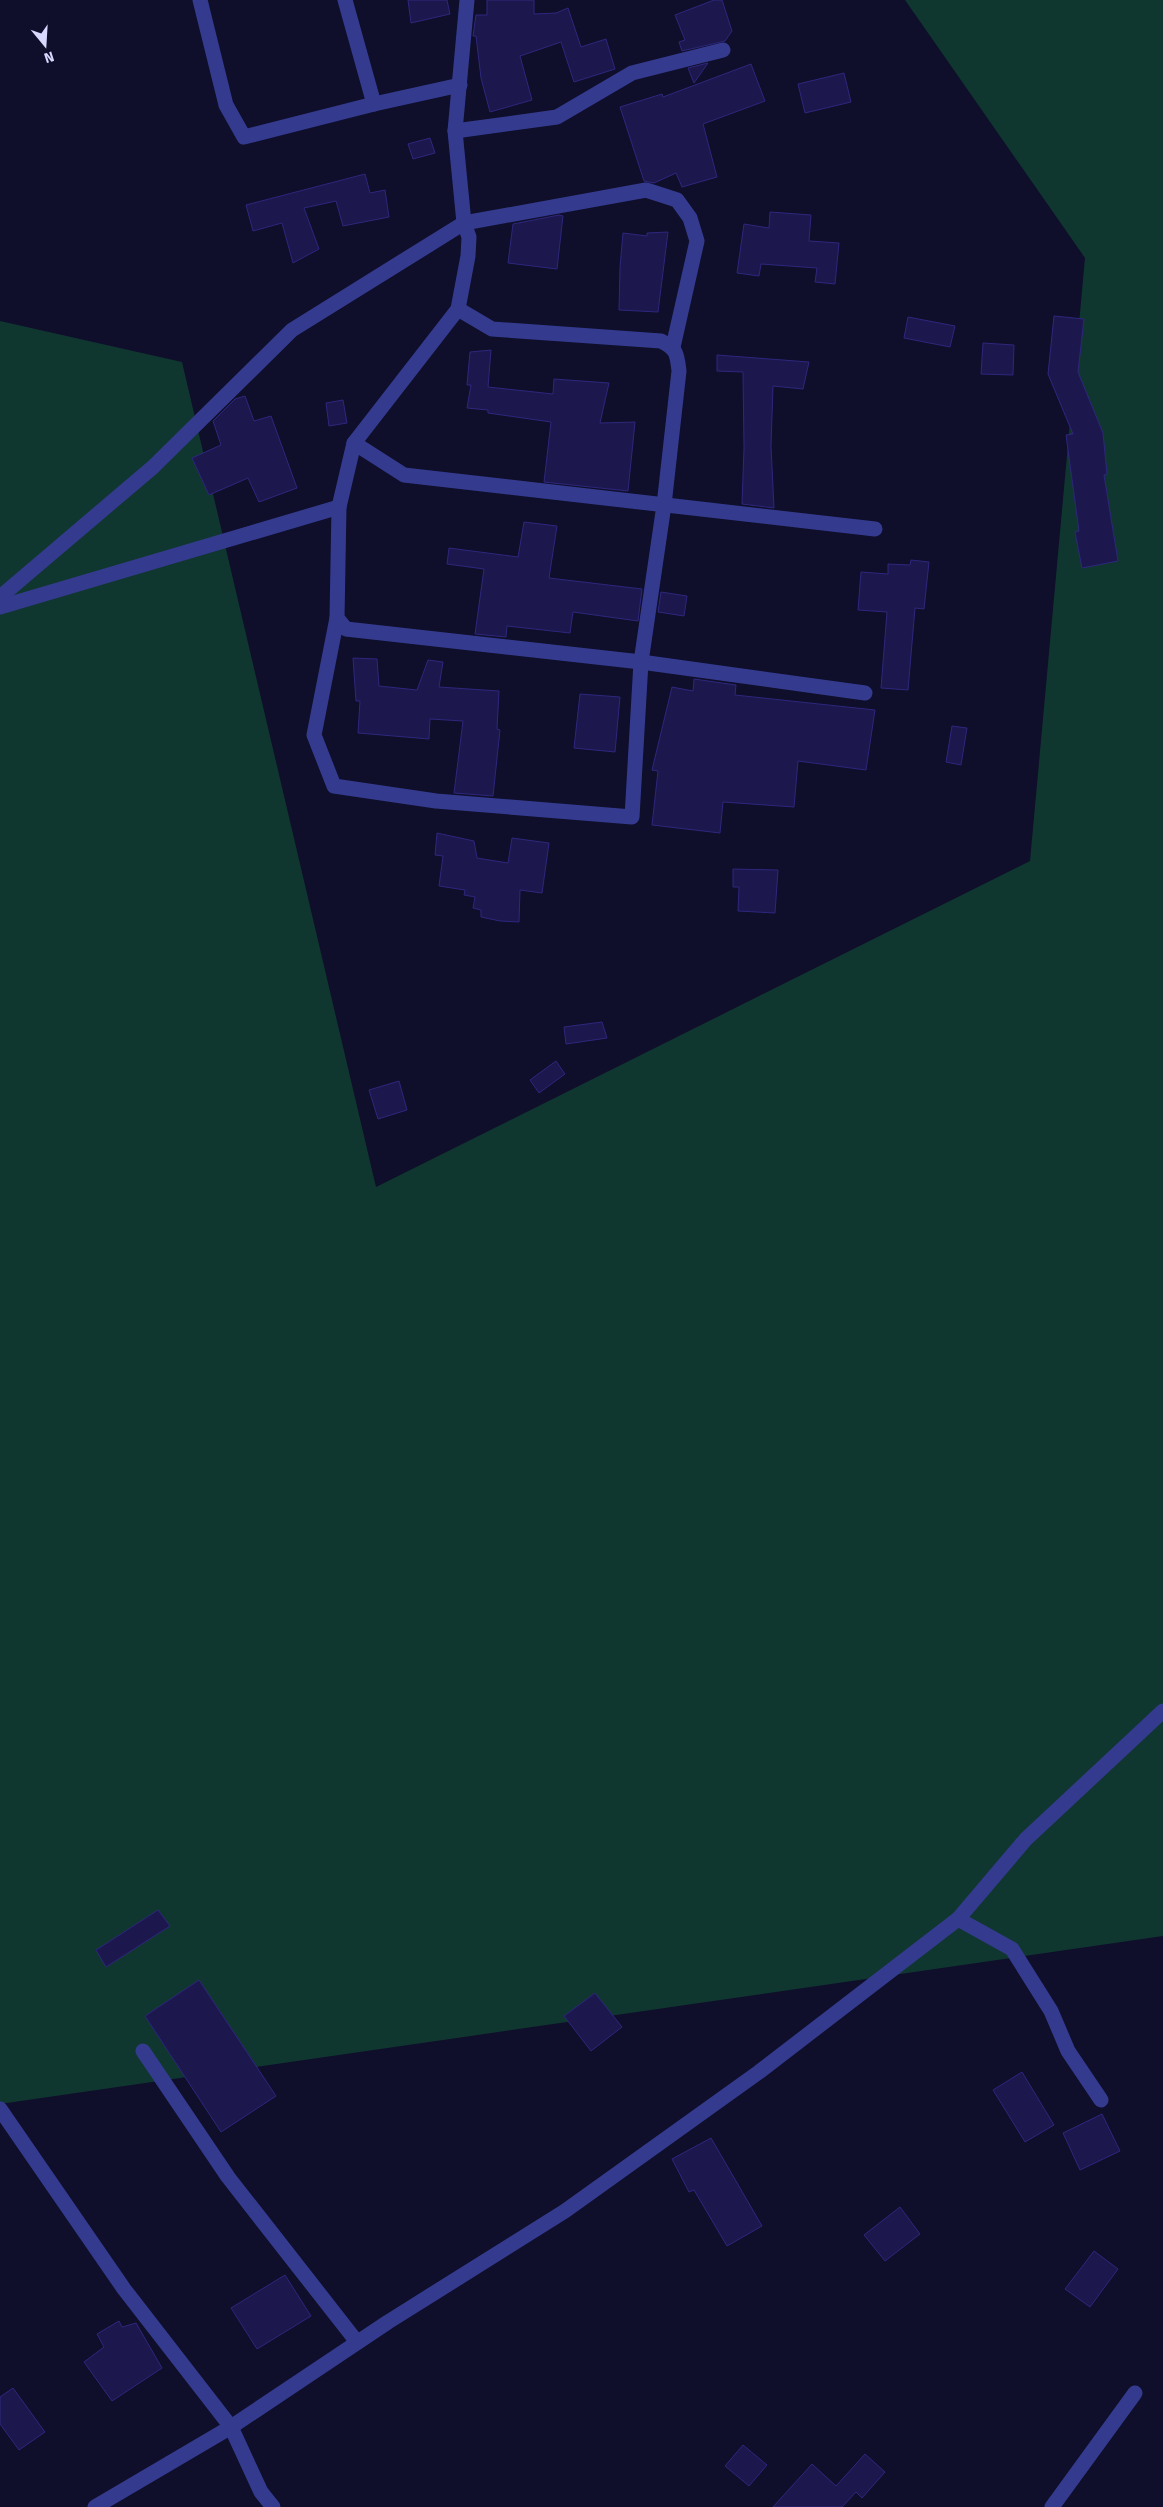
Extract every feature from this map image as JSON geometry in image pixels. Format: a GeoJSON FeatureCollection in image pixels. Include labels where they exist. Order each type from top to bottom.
{"type":"FeatureCollection","features":[{"type":"Feature","properties":{"kind":"street"},"geometry":{"type":"LineString","coordinates":[[200,0],[226,105],[244,138],[374,104],[460,85]]}},
{"type":"Feature","properties":{"kind":"street"},"geometry":{"type":"LineString","coordinates":[[345,0],[374,104]]}},
{"type":"Feature","properties":{"kind":"street"},"geometry":{"type":"LineString","coordinates":[[458,309],[492,329],[660,341],[673,347],[678,356],[679,371],[664,505],[641,662],[632,817],[436,802],[334,786],[314,735],[337,618],[339,507],[354,443],[458,309],[468,256],[469,237],[464,223],[455,131],[467,0]]}},
{"type":"Feature","properties":{"kind":"street"},"geometry":{"type":"LineString","coordinates":[[455,131],[557,117],[632,73],[723,50]]}},
{"type":"Feature","properties":{"kind":"street"},"geometry":{"type":"LineString","coordinates":[[0,597],[153,468],[292,330],[464,223],[646,190],[677,200],[690,218],[697,241],[673,347]]}},
{"type":"Feature","properties":{"kind":"street"},"geometry":{"type":"LineString","coordinates":[[354,443],[404,475],[874,530]]}},
{"type":"Feature","properties":{"kind":"street"},"geometry":{"type":"LineString","coordinates":[[0,607],[339,507]]}},
{"type":"Feature","properties":{"kind":"street"},"geometry":{"type":"LineString","coordinates":[[337,618],[346,629],[641,662],[865,692]]}},
{"type":"Feature","properties":{"kind":"street"},"geometry":{"type":"LineString","coordinates":[[96,2507],[231,2427],[357,2342],[565,2211],[759,2072],[958,1919],[1026,1839],[1163,1711]]}},
{"type":"Feature","properties":{"kind":"street"},"geometry":{"type":"LineString","coordinates":[[958,1919],[1012,1949],[1051,2011],[1068,2051],[1101,2100]]}},
{"type":"Feature","properties":{"kind":"street"},"geometry":{"type":"LineString","coordinates":[[144,2051],[228,2177],[357,2342]]}},
{"type":"Feature","properties":{"kind":"street"},"geometry":{"type":"LineString","coordinates":[[0,2109],[124,2289],[231,2427],[261,2492],[273,2507]]}},
{"type":"Feature","properties":{"kind":"street"},"geometry":{"type":"LineString","coordinates":[[1052,2507],[1135,2393]]}},
{"type":"Feature","properties":{"kind":"green space"},"geometry":{"type":"Polygon","coordinates":[[[905,0],[1163,0],[1163,1936],[0,2104],[0,321],[182,362],[376,1187],[1030,861],[1085,258],[905,0]]]}},
{"type":"Feature","properties":{"kind":"building"},"geometry":{"type":"Polygon","coordinates":[[[408,0],[447,0],[450,14],[411,23],[408,0]]]}},
{"type":"Feature","properties":{"kind":"building"},"geometry":{"type":"Polygon","coordinates":[[[487,0],[534,0],[534,14],[556,13],[568,8],[581,47],[606,39],[615,69],[574,82],[561,42],[520,56],[532,100],[490,112],[481,78],[476,36],[473,36],[476,15],[487,15],[487,0]]]}},
{"type":"Feature","properties":{"kind":"building"},"geometry":{"type":"Polygon","coordinates":[[[714,0],[722,0],[732,31],[725,41],[682,51],[679,42],[685,40],[675,15],[714,0]]]}},
{"type":"Feature","properties":{"kind":"building"},"geometry":{"type":"Polygon","coordinates":[[[708,63],[694,83],[688,68],[708,63]]]}},
{"type":"Feature","properties":{"kind":"building"},"geometry":{"type":"Polygon","coordinates":[[[751,64],[765,101],[703,124],[717,177],[682,187],[676,173],[654,183],[644,181],[620,107],[662,94],[663,97],[751,64]]]}},
{"type":"Feature","properties":{"kind":"building"},"geometry":{"type":"Polygon","coordinates":[[[844,73],[851,102],[805,113],[798,84],[844,73]]]}},
{"type":"Feature","properties":{"kind":"building"},"geometry":{"type":"Polygon","coordinates":[[[430,138],[435,153],[413,159],[408,144],[430,138]]]}},
{"type":"Feature","properties":{"kind":"building"},"geometry":{"type":"Polygon","coordinates":[[[365,174],[370,193],[385,190],[389,217],[343,226],[336,201],[304,208],[319,249],[293,263],[282,223],[253,231],[246,205],[365,174]]]}},
{"type":"Feature","properties":{"kind":"building"},"geometry":{"type":"Polygon","coordinates":[[[770,212],[811,215],[809,241],[839,243],[835,284],[815,282],[817,268],[761,264],[759,276],[737,273],[744,224],[769,228],[770,212]]]}},
{"type":"Feature","properties":{"kind":"building"},"geometry":{"type":"Polygon","coordinates":[[[559,215],[563,216],[557,269],[508,263],[513,224],[559,215]]]}},
{"type":"Feature","properties":{"kind":"building"},"geometry":{"type":"Polygon","coordinates":[[[668,232],[658,312],[619,310],[623,233],[647,236],[647,233],[668,232]]]}},
{"type":"Feature","properties":{"kind":"building"},"geometry":{"type":"Polygon","coordinates":[[[1054,316],[1084,319],[1078,372],[1103,433],[1107,474],[1104,475],[1118,561],[1082,568],[1075,532],[1079,531],[1066,435],[1073,434],[1048,374],[1054,316]]]}},
{"type":"Feature","properties":{"kind":"building"},"geometry":{"type":"Polygon","coordinates":[[[908,317],[955,326],[950,347],[904,338],[908,317]]]}},
{"type":"Feature","properties":{"kind":"building"},"geometry":{"type":"Polygon","coordinates":[[[983,343],[1014,345],[1013,375],[981,374],[983,343]]]}},
{"type":"Feature","properties":{"kind":"building"},"geometry":{"type":"Polygon","coordinates":[[[491,350],[488,387],[553,394],[554,379],[609,383],[600,423],[635,422],[628,491],[544,482],[551,422],[467,408],[471,385],[467,385],[470,352],[491,350]]]}},
{"type":"Feature","properties":{"kind":"building"},"geometry":{"type":"Polygon","coordinates":[[[717,355],[809,362],[803,389],[773,386],[771,446],[774,508],[742,504],[744,448],[743,372],[717,371],[717,355]]]}},
{"type":"Feature","properties":{"kind":"building"},"geometry":{"type":"Polygon","coordinates":[[[245,396],[254,421],[271,416],[297,488],[259,502],[248,478],[209,495],[192,458],[221,445],[213,421],[235,399],[245,396]]]}},
{"type":"Feature","properties":{"kind":"building"},"geometry":{"type":"Polygon","coordinates":[[[343,400],[347,423],[329,426],[326,403],[343,400]]]}},
{"type":"Feature","properties":{"kind":"building"},"geometry":{"type":"Polygon","coordinates":[[[524,522],[557,526],[549,578],[642,589],[638,621],[573,612],[570,633],[507,626],[506,637],[475,634],[484,569],[447,564],[449,548],[518,557],[524,522]]]}},
{"type":"Feature","properties":{"kind":"building"},"geometry":{"type":"Polygon","coordinates":[[[911,560],[929,562],[924,609],[915,608],[908,690],[881,688],[887,612],[858,610],[861,572],[888,574],[888,564],[910,565],[911,560]]]}},
{"type":"Feature","properties":{"kind":"building"},"geometry":{"type":"Polygon","coordinates":[[[661,592],[687,596],[684,616],[658,612],[661,592]]]}},
{"type":"Feature","properties":{"kind":"building"},"geometry":{"type":"Polygon","coordinates":[[[353,658],[377,659],[379,686],[417,690],[428,660],[443,662],[439,687],[499,691],[497,729],[500,730],[493,796],[454,793],[463,721],[430,719],[429,739],[358,733],[360,701],[356,701],[353,658]]]}},
{"type":"Feature","properties":{"kind":"building"},"geometry":{"type":"Polygon","coordinates":[[[694,679],[736,685],[735,695],[875,710],[866,770],[798,761],[794,807],[723,802],[720,833],[652,825],[658,771],[652,770],[672,687],[693,691],[694,679]]]}},
{"type":"Feature","properties":{"kind":"building"},"geometry":{"type":"Polygon","coordinates":[[[580,694],[620,697],[615,752],[574,748],[580,694]]]}},
{"type":"Feature","properties":{"kind":"building"},"geometry":{"type":"Polygon","coordinates":[[[952,726],[967,728],[961,765],[946,762],[952,726]]]}},
{"type":"Feature","properties":{"kind":"building"},"geometry":{"type":"Polygon","coordinates":[[[437,833],[474,841],[477,858],[508,863],[512,838],[549,843],[542,893],[520,890],[519,922],[481,917],[481,910],[473,908],[475,897],[464,895],[465,890],[439,886],[443,856],[435,855],[437,833]]]}},
{"type":"Feature","properties":{"kind":"building"},"geometry":{"type":"Polygon","coordinates":[[[733,869],[778,870],[775,913],[738,911],[739,887],[733,887],[733,869]]]}},
{"type":"Feature","properties":{"kind":"building"},"geometry":{"type":"Polygon","coordinates":[[[602,1022],[607,1038],[566,1044],[564,1027],[602,1022]]]}},
{"type":"Feature","properties":{"kind":"building"},"geometry":{"type":"Polygon","coordinates":[[[556,1061],[565,1074],[539,1093],[530,1080],[556,1061]]]}},
{"type":"Feature","properties":{"kind":"building"},"geometry":{"type":"Polygon","coordinates":[[[399,1081],[407,1110],[378,1119],[369,1090],[399,1081]]]}},
{"type":"Feature","properties":{"kind":"building"},"geometry":{"type":"Polygon","coordinates":[[[158,1910],[170,1926],[106,1967],[96,1950],[158,1910]]]}},
{"type":"Feature","properties":{"kind":"building"},"geometry":{"type":"Polygon","coordinates":[[[199,1980],[276,2096],[221,2132],[145,2016],[199,1980]]]}},
{"type":"Feature","properties":{"kind":"building"},"geometry":{"type":"Polygon","coordinates":[[[595,1993],[622,2027],[591,2051],[564,2016],[595,1993]]]}},
{"type":"Feature","properties":{"kind":"building"},"geometry":{"type":"Polygon","coordinates":[[[1022,2072],[1054,2125],[1025,2142],[993,2090],[1022,2072]]]}},
{"type":"Feature","properties":{"kind":"building"},"geometry":{"type":"Polygon","coordinates":[[[1102,2114],[1120,2151],[1080,2170],[1063,2133],[1102,2114]]]}},
{"type":"Feature","properties":{"kind":"building"},"geometry":{"type":"Polygon","coordinates":[[[711,2138],[762,2226],[727,2246],[694,2190],[689,2192],[672,2159],[711,2138]]]}},
{"type":"Feature","properties":{"kind":"building"},"geometry":{"type":"Polygon","coordinates":[[[900,2207],[920,2234],[885,2261],[864,2235],[900,2207]]]}},
{"type":"Feature","properties":{"kind":"building"},"geometry":{"type":"Polygon","coordinates":[[[1094,2251],[1118,2269],[1090,2307],[1065,2289],[1094,2251]]]}},
{"type":"Feature","properties":{"kind":"building"},"geometry":{"type":"Polygon","coordinates":[[[285,2275],[311,2316],[257,2349],[231,2308],[285,2275]]]}},
{"type":"Feature","properties":{"kind":"building"},"geometry":{"type":"Polygon","coordinates":[[[119,2321],[122,2327],[136,2323],[162,2368],[112,2401],[84,2362],[104,2347],[97,2334],[119,2321]]]}},
{"type":"Feature","properties":{"kind":"building"},"geometry":{"type":"Polygon","coordinates":[[[13,2388],[45,2432],[19,2450],[0,2424],[0,2397],[13,2388]]]}},
{"type":"Feature","properties":{"kind":"building"},"geometry":{"type":"Polygon","coordinates":[[[743,2445],[767,2465],[749,2486],[725,2466],[743,2445]]]}},
{"type":"Feature","properties":{"kind":"building"},"geometry":{"type":"Polygon","coordinates":[[[865,2454],[885,2472],[862,2498],[856,2492],[842,2507],[773,2507],[812,2464],[836,2486],[865,2454]]]}}]}
